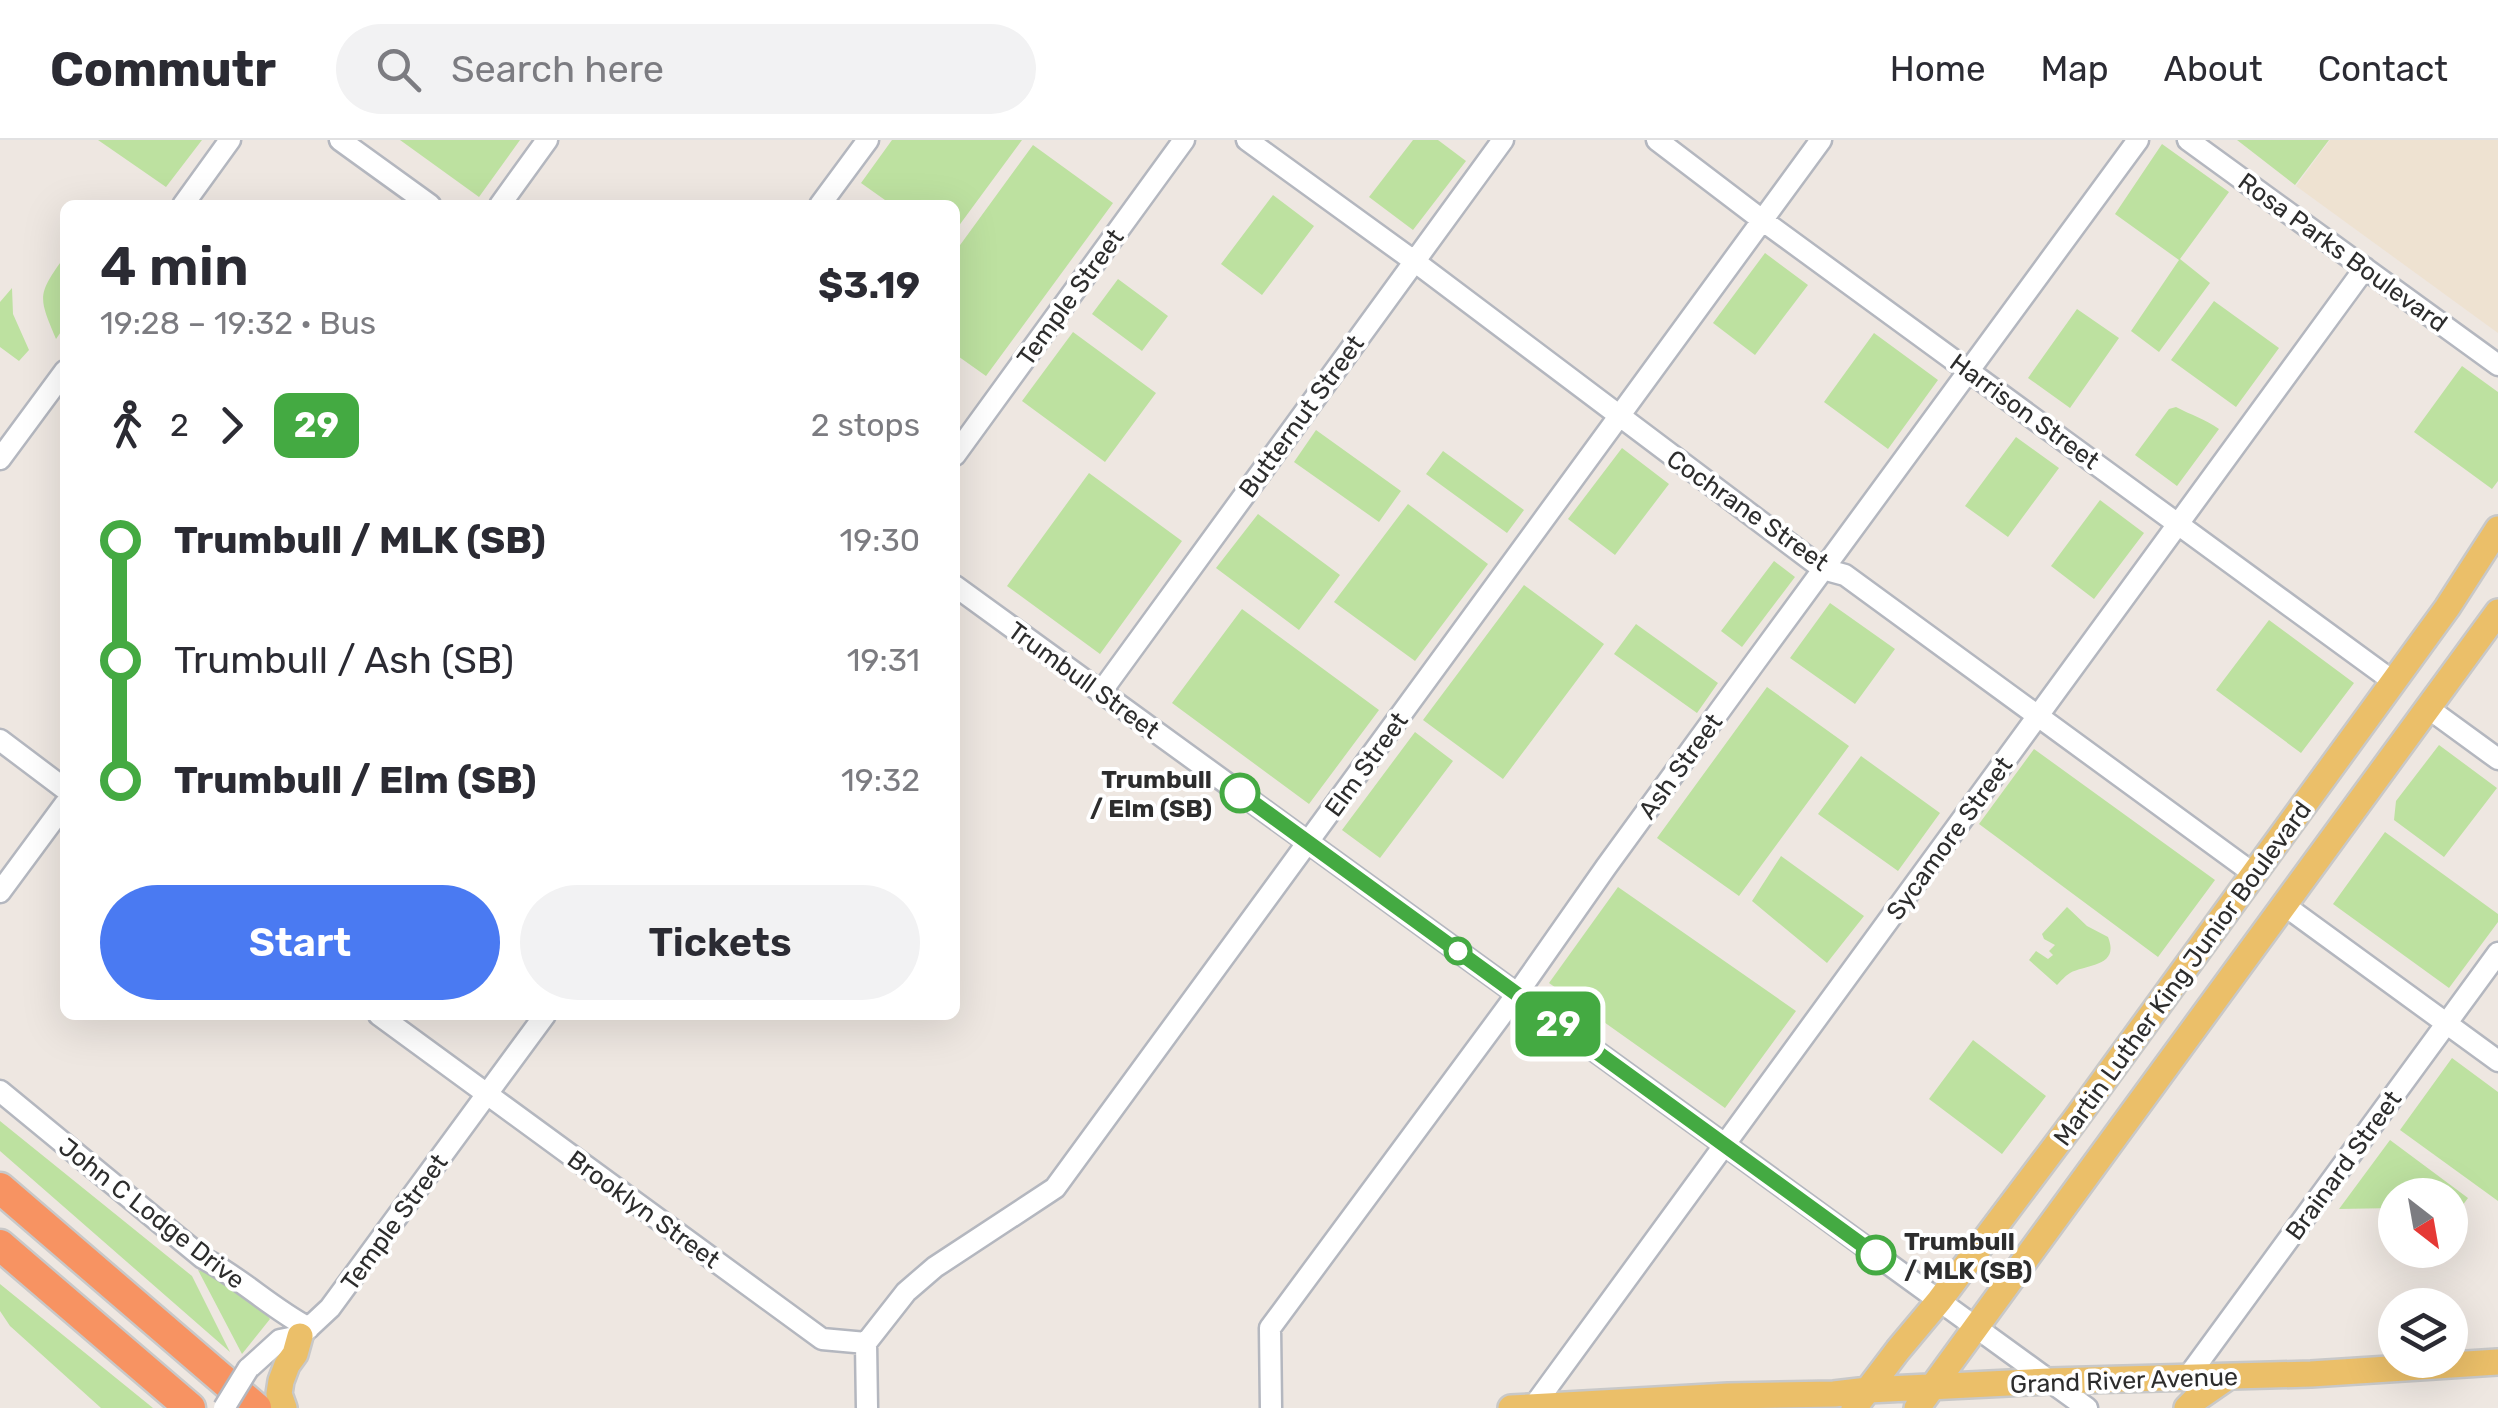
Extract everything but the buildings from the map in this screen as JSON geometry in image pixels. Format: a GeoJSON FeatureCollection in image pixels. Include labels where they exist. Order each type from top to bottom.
{"type":"FeatureCollection","features":[{"type":"Feature","properties":{"kind":"highway"},"geometry":{"type":"LineString","coordinates":[[0,1188],[273,1403]]}},
{"type":"Feature","properties":{"kind":"highway"},"geometry":{"type":"LineString","coordinates":[[0,1245],[190,1408]]}},
{"type":"Feature","properties":{"kind":"main road","name":"Martin Luther King Junior Boulevard"},"geometry":{"type":"LineString","coordinates":[[1861,1399],[2075,1120],[2447,608],[2498,529]]}},
{"type":"Feature","properties":{"kind":"main road","name":"Martin Luther King Junior Boulevard"},"geometry":{"type":"LineString","coordinates":[[1924,1398],[2498,612]]}},
{"type":"Feature","properties":{"kind":"main road"},"geometry":{"type":"LineString","coordinates":[[2349,743],[2344,759],[2346,768],[2362,778],[2380,773]]}},
{"type":"Feature","properties":{"kind":"main road"},"geometry":{"type":"LineString","coordinates":[[2296,818],[2306,811],[2328,812],[2336,821],[2338,832]]}},
{"type":"Feature","properties":{"kind":"main road"},"geometry":{"type":"LineString","coordinates":[[2124,1050],[2122,1066],[2128,1078],[2139,1079],[2167,1066]]}},
{"type":"Feature","properties":{"kind":"main road"},"geometry":{"type":"LineString","coordinates":[[2075,1120],[2098,1105],[2108,1106],[2114,1114],[2114,1138]]}},
{"type":"Feature","properties":{"kind":"main road"},"geometry":{"type":"LineString","coordinates":[[273,1403],[286,1365],[296,1354],[304,1332]]}},
{"type":"Feature","properties":{"kind":"main road","name":"Grand River Avenue"},"geometry":{"type":"LineString","coordinates":[[1511,1408],[1827,1393],[1861,1399],[1924,1398],[2050,1382],[2498,1362]]}},
{"type":"Feature","properties":{"kind":"main road"},"geometry":{"type":"LineString","coordinates":[[2188,1408],[2228,1377]]}},
{"type":"Feature","properties":{"kind":"street"},"geometry":{"type":"LineString","coordinates":[[187,200],[230,140]]}},
{"type":"Feature","properties":{"kind":"street"},"geometry":{"type":"LineString","coordinates":[[340,140],[423,200]]}},
{"type":"Feature","properties":{"kind":"street"},"geometry":{"type":"LineString","coordinates":[[504,200],[548,140]]}},
{"type":"Feature","properties":{"kind":"street"},"geometry":{"type":"LineString","coordinates":[[824,200],[868,140]]}},
{"type":"Feature","properties":{"kind":"street","name":"Temple Street"},"geometry":{"type":"LineString","coordinates":[[960,447],[1184,140]]}},
{"type":"Feature","properties":{"kind":"street","name":"Cochrane Street"},"geometry":{"type":"LineString","coordinates":[[1247,140],[1823,569],[1845,575],[2254,874]]}},
{"type":"Feature","properties":{"kind":"street","name":"Butternut Street"},"geometry":{"type":"LineString","coordinates":[[1100,692],[1502,140]]}},
{"type":"Feature","properties":{"kind":"street","name":"Harrison Street"},"geometry":{"type":"LineString","coordinates":[[1657,140],[2394,682]]}},
{"type":"Feature","properties":{"kind":"street","name":"Elm Street"},"geometry":{"type":"LineString","coordinates":[[866,1344],[906,1292],[936,1267],[1055,1188],[1821,140]]}},
{"type":"Feature","properties":{"kind":"street","name":"Ash Street"},"geometry":{"type":"LineString","coordinates":[[1271,1408],[1270,1328],[2138,140]]}},
{"type":"Feature","properties":{"kind":"street","name":"Rosa Parks Boulevard"},"geometry":{"type":"LineString","coordinates":[[2188,140],[2498,364]]}},
{"type":"Feature","properties":{"kind":"street","name":"Sycamore Street"},"geometry":{"type":"LineString","coordinates":[[1533,1408],[2365,268]]}},
{"type":"Feature","properties":{"kind":"street"},"geometry":{"type":"LineString","coordinates":[[0,459],[60,378]]}},
{"type":"Feature","properties":{"kind":"street","name":"Trumbull Street"},"geometry":{"type":"LineString","coordinates":[[960,590],[2087,1408]]}},
{"type":"Feature","properties":{"kind":"street"},"geometry":{"type":"LineString","coordinates":[[2428,708],[2498,759]]}},
{"type":"Feature","properties":{"kind":"street"},"geometry":{"type":"LineString","coordinates":[[0,740],[60,784]]}},
{"type":"Feature","properties":{"kind":"street"},"geometry":{"type":"LineString","coordinates":[[0,892],[60,811]]}},
{"type":"Feature","properties":{"kind":"street"},"geometry":{"type":"LineString","coordinates":[[2284,905],[2498,1060]]}},
{"type":"Feature","properties":{"kind":"street","name":"Brainard Street"},"geometry":{"type":"LineString","coordinates":[[2187,1378],[2498,953]]}},
{"type":"Feature","properties":{"kind":"street","name":"Brooklyn Street"},"geometry":{"type":"LineString","coordinates":[[386,1020],[822,1339],[866,1344]]}},
{"type":"Feature","properties":{"kind":"street","name":"Temple Street"},"geometry":{"type":"LineString","coordinates":[[224,1408],[248,1369],[280,1340],[304,1332],[319,1320],[347,1287],[541,1020]]}},
{"type":"Feature","properties":{"kind":"street","name":"John C Lodge Drive"},"geometry":{"type":"LineString","coordinates":[[0,1090],[203,1258],[227,1271],[304,1332]]}},
{"type":"Feature","properties":{"kind":"street"},"geometry":{"type":"LineString","coordinates":[[866,1344],[867,1408]]}},
{"type":"Feature","properties":{"kind":"shaded area"},"geometry":{"type":"Polygon","coordinates":[[[2330,140],[2498,140],[2498,333],[2296,186],[2330,140]]]}},
{"type":"Feature","properties":{"kind":"green space"},"geometry":{"type":"Polygon","coordinates":[[[98,140],[202,140],[166,187],[98,140]]]}},
{"type":"Feature","properties":{"kind":"green space"},"geometry":{"type":"Polygon","coordinates":[[[400,140],[520,140],[479,197],[400,140]]]}},
{"type":"Feature","properties":{"kind":"green space"},"geometry":{"type":"Polygon","coordinates":[[[892,140],[1022,140],[960,224],[960,200],[885,200],[861,183],[892,140]]]}},
{"type":"Feature","properties":{"kind":"green space"},"geometry":{"type":"Polygon","coordinates":[[[1413,140],[1438,140],[1466,161],[1413,230],[1369,197],[1413,140]]]}},
{"type":"Feature","properties":{"kind":"green space"},"geometry":{"type":"Polygon","coordinates":[[[2237,140],[2329,140],[2295,185],[2237,140]]]}},
{"type":"Feature","properties":{"kind":"green space"},"geometry":{"type":"Polygon","coordinates":[[[2162,144],[2229,192],[2180,259],[2210,283],[2159,352],[2131,331],[2179,260],[2115,214],[2162,144]]]}},
{"type":"Feature","properties":{"kind":"green space"},"geometry":{"type":"Polygon","coordinates":[[[1033,145],[1113,203],[986,376],[960,358],[960,245],[1033,145]]]}},
{"type":"Feature","properties":{"kind":"green space"},"geometry":{"type":"Polygon","coordinates":[[[1273,195],[1314,226],[1262,295],[1221,264],[1273,195]]]}},
{"type":"Feature","properties":{"kind":"green space"},"geometry":{"type":"Polygon","coordinates":[[[1765,253],[1808,285],[1755,355],[1713,323],[1765,253]]]}},
{"type":"Feature","properties":{"kind":"green space"},"geometry":{"type":"Polygon","coordinates":[[[60,263],[60,333],[56,339],[43,296],[60,263]]]}},
{"type":"Feature","properties":{"kind":"green space"},"geometry":{"type":"Polygon","coordinates":[[[1118,279],[1168,316],[1142,351],[1092,314],[1118,279]]]}},
{"type":"Feature","properties":{"kind":"green space"},"geometry":{"type":"Polygon","coordinates":[[[12,288],[13,314],[29,350],[19,361],[0,347],[0,302],[12,288]]]}},
{"type":"Feature","properties":{"kind":"green space"},"geometry":{"type":"Polygon","coordinates":[[[2214,301],[2279,348],[2236,407],[2171,360],[2214,301]]]}},
{"type":"Feature","properties":{"kind":"green space"},"geometry":{"type":"Polygon","coordinates":[[[2077,309],[2119,338],[2070,408],[2028,378],[2077,309]]]}},
{"type":"Feature","properties":{"kind":"green space"},"geometry":{"type":"Polygon","coordinates":[[[1073,332],[1156,393],[1105,462],[1022,401],[1073,332]]]}},
{"type":"Feature","properties":{"kind":"green space"},"geometry":{"type":"Polygon","coordinates":[[[1874,333],[1938,380],[1888,449],[1824,402],[1874,333]]]}},
{"type":"Feature","properties":{"kind":"green space"},"geometry":{"type":"Polygon","coordinates":[[[2462,366],[2498,392],[2498,481],[2492,489],[2414,432],[2462,366]]]}},
{"type":"Feature","properties":{"kind":"green space"},"geometry":{"type":"Polygon","coordinates":[[[2176,407],[2219,429],[2177,486],[2135,455],[2169,409],[2176,407]]]}},
{"type":"Feature","properties":{"kind":"green space"},"geometry":{"type":"Polygon","coordinates":[[[1316,430],[1401,491],[1379,522],[1294,462],[1316,430]]]}},
{"type":"Feature","properties":{"kind":"green space"},"geometry":{"type":"Polygon","coordinates":[[[2016,437],[2059,468],[2008,537],[1965,506],[2016,437]]]}},
{"type":"Feature","properties":{"kind":"green space"},"geometry":{"type":"Polygon","coordinates":[[[1622,448],[1669,484],[1615,555],[1568,519],[1622,448]]]}},
{"type":"Feature","properties":{"kind":"green space"},"geometry":{"type":"Polygon","coordinates":[[[1443,451],[1524,510],[1507,533],[1426,474],[1443,451]]]}},
{"type":"Feature","properties":{"kind":"green space"},"geometry":{"type":"Polygon","coordinates":[[[1089,473],[1182,541],[1100,654],[1007,586],[1089,473]]]}},
{"type":"Feature","properties":{"kind":"green space"},"geometry":{"type":"Polygon","coordinates":[[[2100,500],[2144,533],[2094,599],[2051,566],[2100,500]]]}},
{"type":"Feature","properties":{"kind":"green space"},"geometry":{"type":"Polygon","coordinates":[[[1408,504],[1488,564],[1415,661],[1334,602],[1408,504]]]}},
{"type":"Feature","properties":{"kind":"green space"},"geometry":{"type":"Polygon","coordinates":[[[1258,514],[1340,575],[1299,630],[1216,568],[1258,514]]]}},
{"type":"Feature","properties":{"kind":"green space"},"geometry":{"type":"Polygon","coordinates":[[[1774,561],[1795,577],[1742,647],[1721,631],[1774,561]]]}},
{"type":"Feature","properties":{"kind":"green space"},"geometry":{"type":"Polygon","coordinates":[[[1524,585],[1604,644],[1503,779],[1423,720],[1524,585]]]}},
{"type":"Feature","properties":{"kind":"green space"},"geometry":{"type":"Polygon","coordinates":[[[1830,603],[1895,649],[1855,704],[1790,658],[1830,603]]]}},
{"type":"Feature","properties":{"kind":"green space"},"geometry":{"type":"Polygon","coordinates":[[[1242,609],[1379,710],[1309,804],[1172,703],[1242,609]]]}},
{"type":"Feature","properties":{"kind":"green space"},"geometry":{"type":"Polygon","coordinates":[[[2269,620],[2354,683],[2301,753],[2216,690],[2269,620]]]}},
{"type":"Feature","properties":{"kind":"green space"},"geometry":{"type":"Polygon","coordinates":[[[1636,624],[1718,683],[1697,713],[1614,654],[1636,624]]]}},
{"type":"Feature","properties":{"kind":"green space"},"geometry":{"type":"Polygon","coordinates":[[[1767,687],[1849,746],[1739,896],[1657,838],[1767,687]]]}},
{"type":"Feature","properties":{"kind":"green space"},"geometry":{"type":"Polygon","coordinates":[[[1415,732],[1453,761],[1380,858],[1342,830],[1415,732]]]}},
{"type":"Feature","properties":{"kind":"green space"},"geometry":{"type":"Polygon","coordinates":[[[2439,745],[2497,788],[2444,857],[2394,820],[2396,801],[2439,745]]]}},
{"type":"Feature","properties":{"kind":"green space"},"geometry":{"type":"Polygon","coordinates":[[[2034,749],[2215,880],[2158,957],[1979,824],[2034,749]]]}},
{"type":"Feature","properties":{"kind":"green space"},"geometry":{"type":"Polygon","coordinates":[[[1861,756],[1940,813],[1898,871],[1818,814],[1861,756]]]}},
{"type":"Feature","properties":{"kind":"green space"},"geometry":{"type":"Polygon","coordinates":[[[2385,832],[2498,914],[2498,922],[2449,988],[2333,904],[2385,832]]]}},
{"type":"Feature","properties":{"kind":"green space"},"geometry":{"type":"Polygon","coordinates":[[[1781,856],[1864,916],[1827,963],[1752,901],[1781,856]]]}},
{"type":"Feature","properties":{"kind":"green space"},"geometry":{"type":"Polygon","coordinates":[[[1618,887],[1796,1011],[1725,1108],[1549,983],[1618,887]]]}},
{"type":"Feature","properties":{"kind":"green space"},"geometry":{"type":"Polygon","coordinates":[[[2067,907],[2087,926],[2108,937],[2111,947],[2106,959],[2070,973],[2057,985],[2029,960],[2036,951],[2048,959],[2053,955],[2049,951],[2055,945],[2042,934],[2067,907]]]}},
{"type":"Feature","properties":{"kind":"green space"},"geometry":{"type":"Polygon","coordinates":[[[1973,1040],[2046,1096],[2002,1154],[1929,1099],[1973,1040]]]}},
{"type":"Feature","properties":{"kind":"green space"},"geometry":{"type":"Polygon","coordinates":[[[2452,1058],[2498,1092],[2498,1201],[2468,1178],[2400,1130],[2452,1058]]]}},
{"type":"Feature","properties":{"kind":"green space"},"geometry":{"type":"Polygon","coordinates":[[[0,1121],[192,1276],[230,1352],[0,1151],[0,1121]]]}},
{"type":"Feature","properties":{"kind":"green space"},"geometry":{"type":"Polygon","coordinates":[[[2390,1140],[2441,1178],[2378,1178],[2378,1208],[2339,1209],[2390,1140]]]}},
{"type":"Feature","properties":{"kind":"green space"},"geometry":{"type":"Polygon","coordinates":[[[198,1270],[238,1289],[270,1319],[242,1354],[198,1270]]]}},
{"type":"Feature","properties":{"kind":"green space"},"geometry":{"type":"Polygon","coordinates":[[[0,1284],[153,1408],[101,1408],[10,1326],[0,1311],[0,1284]]]}},
{"type":"Feature","properties":{"kind":"bus line","name":"29"},"geometry":{"type":"LineString","coordinates":[[1240,793],[1876,1255]]}},
{"type":"Feature","properties":{"kind":"place","name":"Trumbull / Elm (SB)"},"geometry":{"type":"Point","coordinates":[1240,793]}},
{"type":"Feature","properties":{"kind":"place","name":"Trumbull / MLK (SB)"},"geometry":{"type":"Point","coordinates":[1876,1255]}}]}
